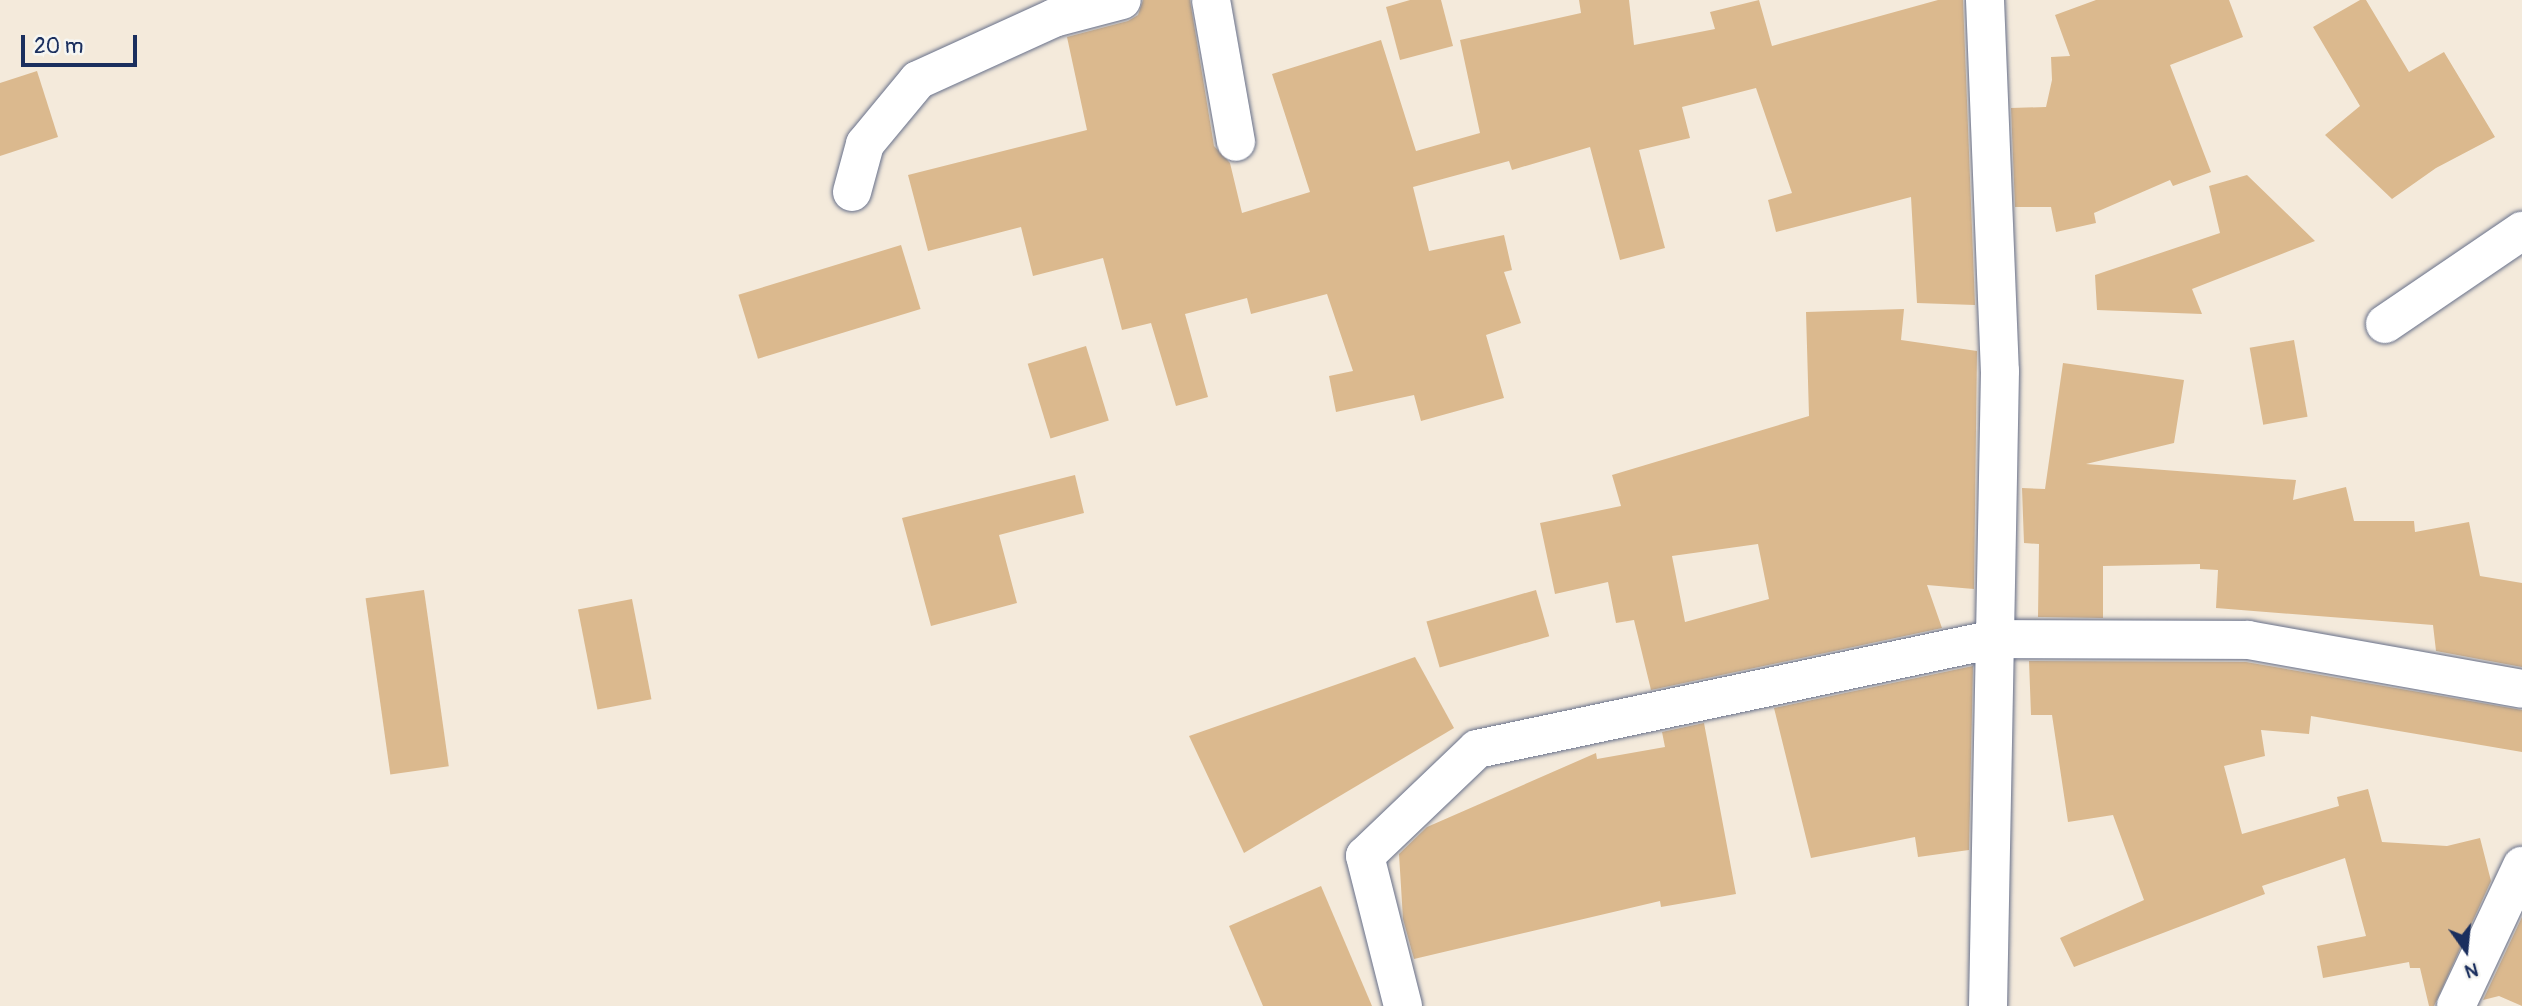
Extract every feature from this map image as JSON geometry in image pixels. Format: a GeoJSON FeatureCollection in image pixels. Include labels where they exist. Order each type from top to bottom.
{"type":"FeatureCollection","features":[{"type":"Feature","properties":{"kind":"street"},"geometry":{"type":"LineString","coordinates":[[852,192],[864,144],[918,80],[1054,18],[1122,0]]}},
{"type":"Feature","properties":{"kind":"street"},"geometry":{"type":"LineString","coordinates":[[1212,0],[1236,142]]}},
{"type":"Feature","properties":{"kind":"street"},"geometry":{"type":"LineString","coordinates":[[1985,0],[2000,371],[1988,1006]]}},
{"type":"Feature","properties":{"kind":"street"},"geometry":{"type":"LineString","coordinates":[[2385,324],[2522,231]]}},
{"type":"Feature","properties":{"kind":"street"},"geometry":{"type":"LineString","coordinates":[[1403,1006],[1365,856],[1477,749],[1995,639],[2248,640],[2522,689]]}},
{"type":"Feature","properties":{"kind":"street"},"geometry":{"type":"LineString","coordinates":[[2456,1006],[2522,866]]}},
{"type":"Feature","properties":{"kind":"building"},"geometry":{"type":"Polygon","coordinates":[[[1143,0],[1190,0],[1214,146],[1230,163],[1242,213],[1310,192],[1272,74],[1381,40],[1416,151],[1480,133],[1460,40],[1581,13],[1579,0],[1629,0],[1634,45],[1715,29],[1710,12],[1759,0],[1772,46],[1938,0],[1963,0],[1975,305],[1917,303],[1911,197],[1776,232],[1768,200],[1792,193],[1756,88],[1682,107],[1690,138],[1639,150],[1665,248],[1620,260],[1590,147],[1512,170],[1509,161],[1413,187],[1429,251],[1504,235],[1512,270],[1504,272],[1521,323],[1486,335],[1504,398],[1421,421],[1414,395],[1336,412],[1329,376],[1353,371],[1327,294],[1251,314],[1247,298],[1185,314],[1208,397],[1176,406],[1151,323],[1122,330],[1103,258],[1033,276],[1021,227],[928,251],[908,175],[1087,130],[1067,37],[1128,21],[1138,15],[1143,0]]]}},
{"type":"Feature","properties":{"kind":"building"},"geometry":{"type":"Polygon","coordinates":[[[1410,0],[1441,0],[1453,46],[1400,60],[1386,7],[1410,0]]]}},
{"type":"Feature","properties":{"kind":"building"},"geometry":{"type":"Polygon","coordinates":[[[2096,0],[2229,0],[2243,37],[2170,65],[2211,172],[2173,186],[2170,180],[2094,213],[2096,223],[2056,232],[2051,207],[2015,207],[2011,108],[2046,107],[2052,80],[2051,57],[2070,56],[2055,15],[2096,0]]]}},
{"type":"Feature","properties":{"kind":"building"},"geometry":{"type":"Polygon","coordinates":[[[2360,0],[2366,0],[2409,72],[2444,52],[2495,137],[2436,168],[2392,199],[2325,135],[2360,106],[2313,27],[2360,0]]]}},
{"type":"Feature","properties":{"kind":"building"},"geometry":{"type":"Polygon","coordinates":[[[37,71],[58,137],[0,156],[0,83],[37,71]]]}},
{"type":"Feature","properties":{"kind":"building"},"geometry":{"type":"Polygon","coordinates":[[[2247,175],[2315,241],[2192,289],[2202,314],[2097,310],[2095,275],[2220,233],[2209,186],[2247,175]]]}},
{"type":"Feature","properties":{"kind":"building"},"geometry":{"type":"Polygon","coordinates":[[[901,245],[921,309],[758,359],[738,295],[901,245]]]}},
{"type":"Feature","properties":{"kind":"building"},"geometry":{"type":"Polygon","coordinates":[[[1904,309],[1901,340],[1977,351],[1974,589],[1927,585],[1942,628],[1651,690],[1634,620],[1616,623],[1608,582],[1555,594],[1540,523],[1621,506],[1612,475],[1809,416],[1806,312],[1904,309]],[[1758,544],[1672,556],[1685,622],[1769,599],[1758,544]]]}},
{"type":"Feature","properties":{"kind":"building"},"geometry":{"type":"Polygon","coordinates":[[[2294,340],[2308,417],[2263,425],[2250,348],[2294,340]]]}},
{"type":"Feature","properties":{"kind":"building"},"geometry":{"type":"Polygon","coordinates":[[[1086,346],[1109,421],[1050,438],[1028,364],[1086,346]]]}},
{"type":"Feature","properties":{"kind":"building"},"geometry":{"type":"Polygon","coordinates":[[[2063,363],[2184,380],[2174,443],[2086,464],[2296,480],[2293,500],[2346,487],[2354,521],[2414,521],[2415,532],[2469,522],[2480,576],[2522,583],[2522,667],[2436,651],[2433,625],[2216,608],[2218,570],[2200,569],[2200,564],[2103,566],[2103,618],[2038,617],[2039,544],[2024,543],[2022,488],[2045,489],[2063,363]]]}},
{"type":"Feature","properties":{"kind":"building"},"geometry":{"type":"Polygon","coordinates":[[[1075,475],[1084,513],[999,535],[1017,603],[931,626],[902,518],[1075,475]]]}},
{"type":"Feature","properties":{"kind":"building"},"geometry":{"type":"Polygon","coordinates":[[[424,590],[449,766],[390,774],[366,598],[424,590]]]}},
{"type":"Feature","properties":{"kind":"building"},"geometry":{"type":"Polygon","coordinates":[[[1536,590],[1549,636],[1440,668],[1426,621],[1536,590]]]}},
{"type":"Feature","properties":{"kind":"building"},"geometry":{"type":"Polygon","coordinates":[[[632,599],[651,699],[597,710],[578,609],[632,599]]]}},
{"type":"Feature","properties":{"kind":"building"},"geometry":{"type":"Polygon","coordinates":[[[1415,657],[1454,728],[1244,853],[1189,736],[1415,657]]]}},
{"type":"Feature","properties":{"kind":"building"},"geometry":{"type":"Polygon","coordinates":[[[2029,661],[2246,662],[2522,710],[2522,752],[2311,716],[2309,734],[2261,730],[2265,756],[2224,766],[2242,834],[2339,806],[2337,797],[2368,789],[2382,842],[2447,846],[2480,838],[2491,881],[2434,1006],[2429,1006],[2420,968],[2410,968],[2409,962],[2323,978],[2317,946],[2366,936],[2345,858],[2262,886],[2265,894],[2074,967],[2060,938],[2144,900],[2113,815],[2068,822],[2052,715],[2031,715],[2029,661]]]}},
{"type":"Feature","properties":{"kind":"building"},"geometry":{"type":"Polygon","coordinates":[[[1973,666],[1969,850],[1918,857],[1915,837],[1811,858],[1774,708],[1973,666]]]}},
{"type":"Feature","properties":{"kind":"building"},"geometry":{"type":"Polygon","coordinates":[[[1704,723],[1736,894],[1661,907],[1660,901],[1414,959],[1403,919],[1399,854],[1427,827],[1596,753],[1597,759],[1665,747],[1662,732],[1704,723]]]}},
{"type":"Feature","properties":{"kind":"building"},"geometry":{"type":"Polygon","coordinates":[[[1321,886],[1372,1006],[1263,1006],[1229,926],[1321,886]]]}},
{"type":"Feature","properties":{"kind":"building"},"geometry":{"type":"Polygon","coordinates":[[[2522,917],[2522,1006],[2499,996],[2483,1000],[2522,917]]]}}]}
